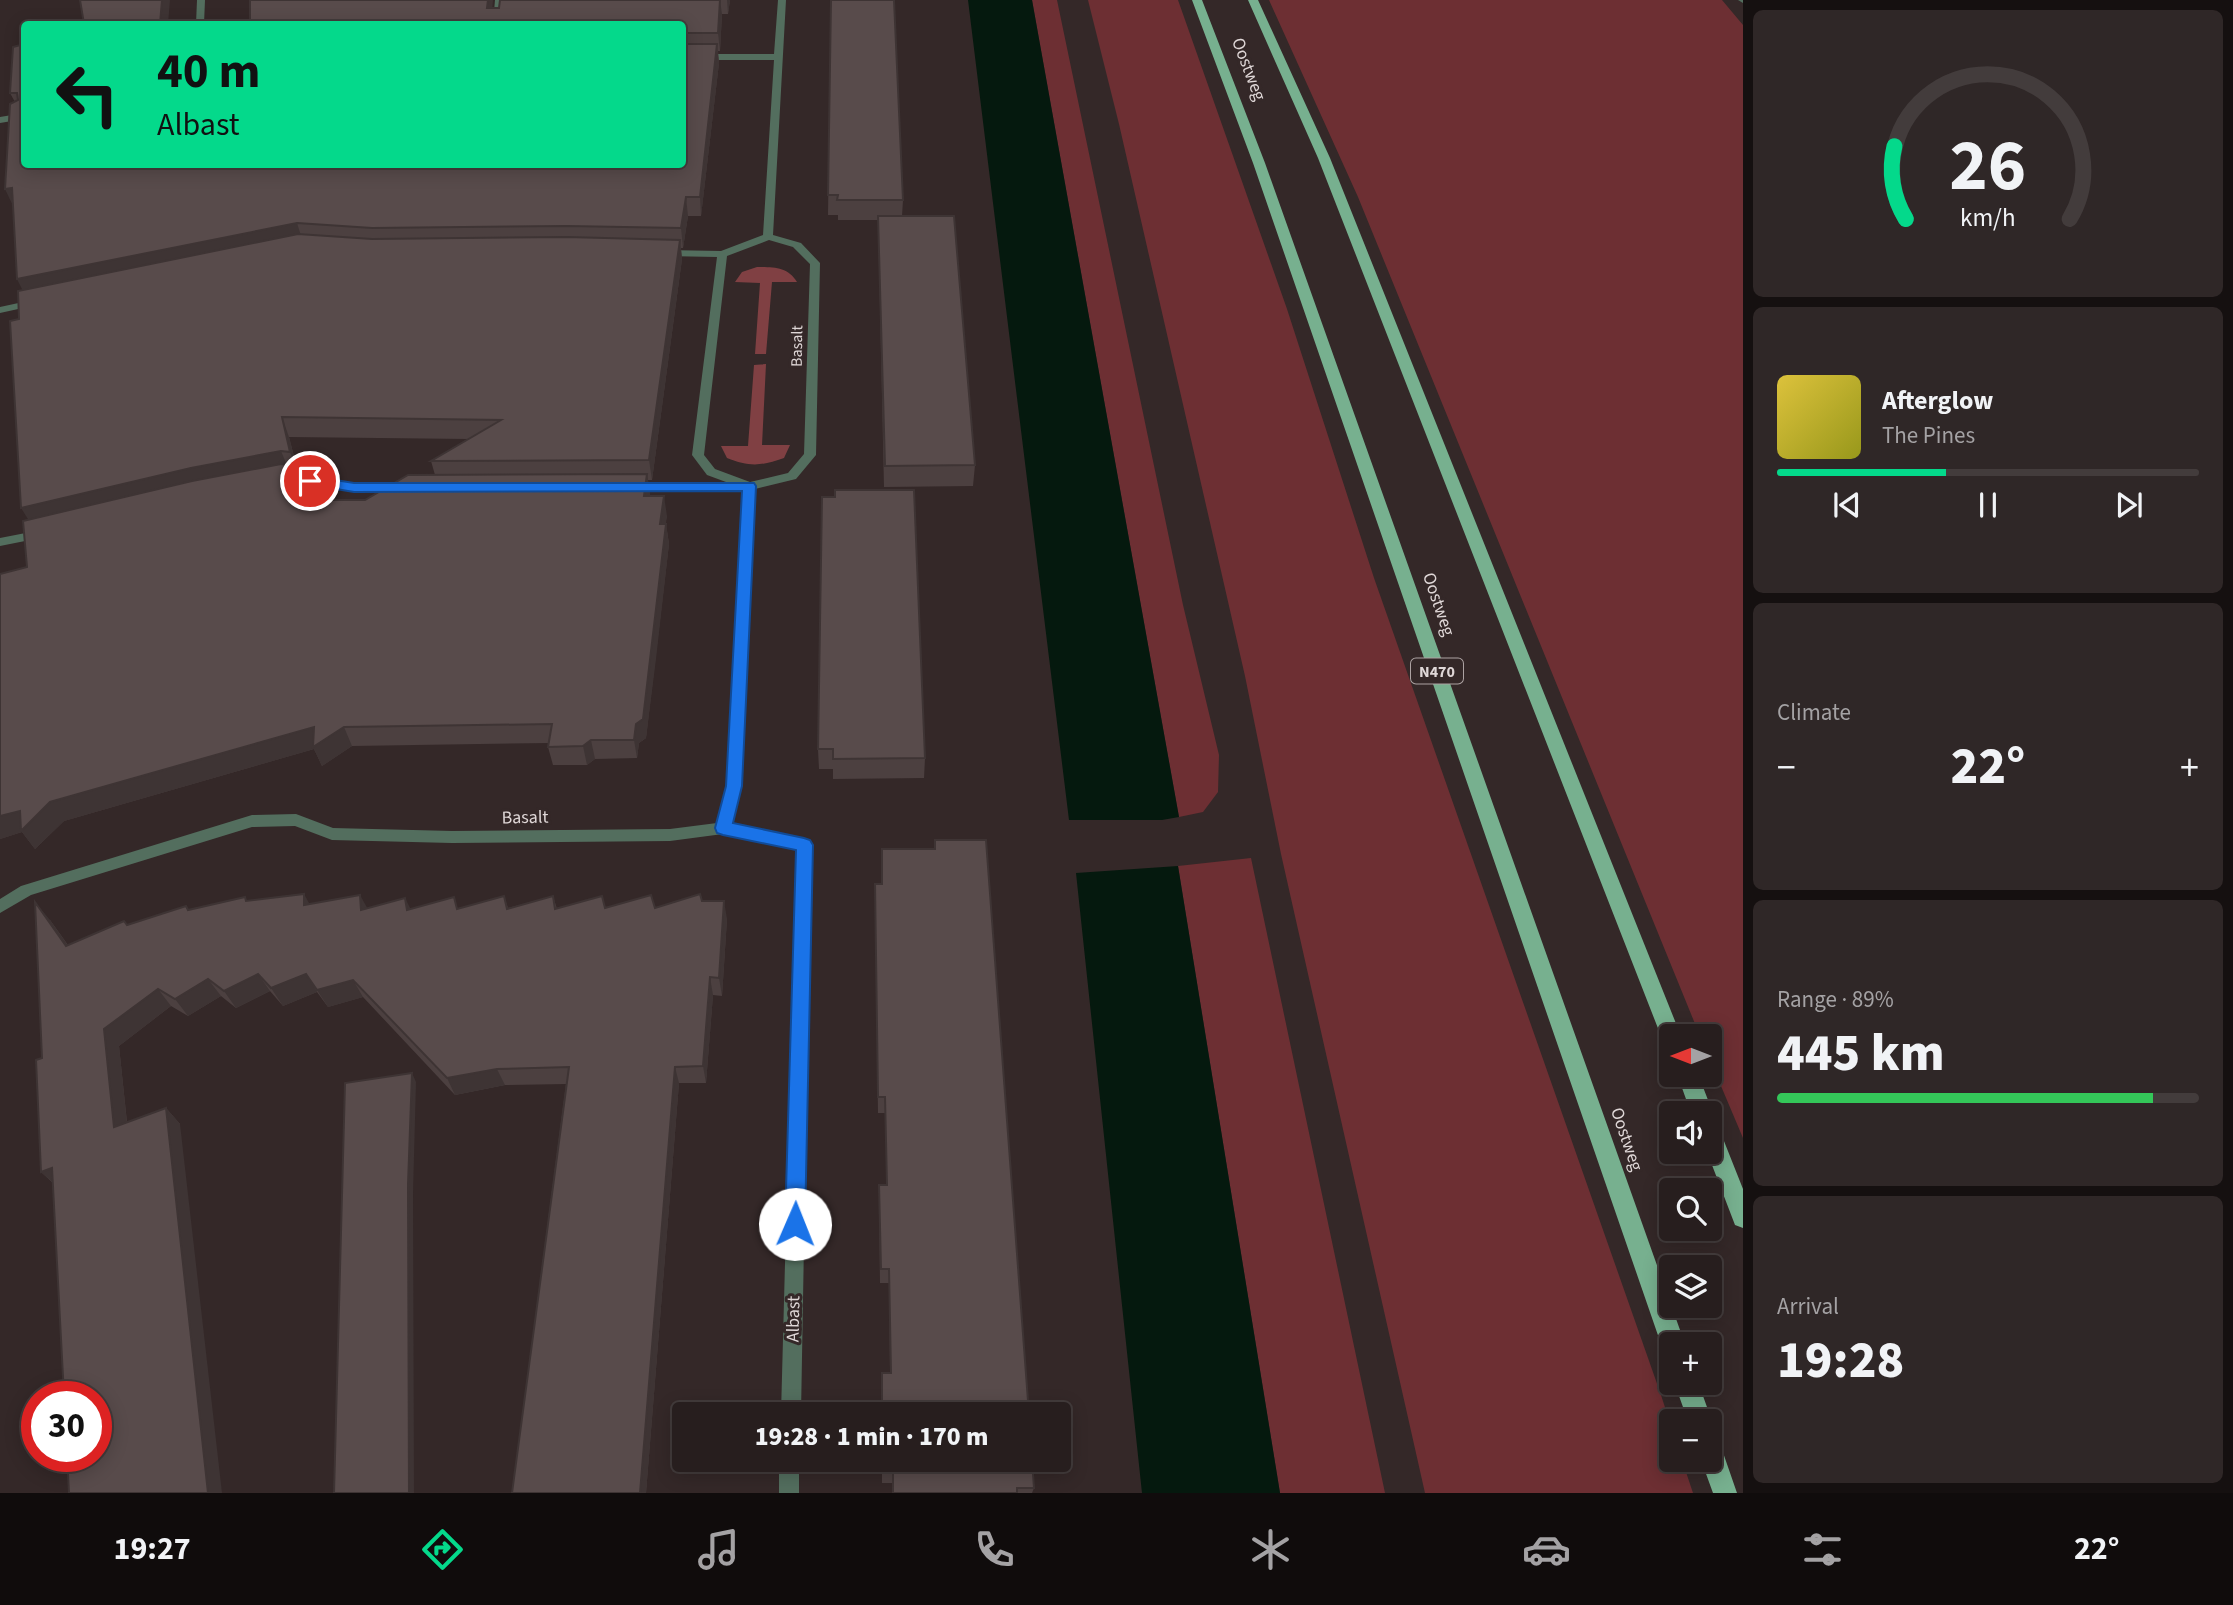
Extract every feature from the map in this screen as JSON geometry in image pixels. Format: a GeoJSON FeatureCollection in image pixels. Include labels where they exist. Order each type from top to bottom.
{"type":"FeatureCollection","features":[{"type":"Feature","properties":{"kind":"main road","name":"Oostweg"},"geometry":{"type":"LineString","coordinates":[[1197,0],[1259,163],[1668,1332]]}},
{"type":"Feature","properties":{"kind":"main road","name":"Oostweg"},"geometry":{"type":"LineString","coordinates":[[1253,0],[1324,158],[1666,1024]]}},
{"type":"Feature","properties":{"kind":"main road"},"geometry":{"type":"LineString","coordinates":[[1722,1164],[1743,1217]]}},
{"type":"Feature","properties":{"kind":"main road"},"geometry":{"type":"LineString","coordinates":[[1718,1472],[1725,1493]]}},
{"type":"Feature","properties":{"kind":"street"},"geometry":{"type":"LineString","coordinates":[[200,21],[201,0]]}},
{"type":"Feature","properties":{"kind":"street"},"geometry":{"type":"LineString","coordinates":[[497,21],[499,0]]}},
{"type":"Feature","properties":{"kind":"street"},"geometry":{"type":"LineString","coordinates":[[653,253],[722,254],[768,237],[782,0]]}},
{"type":"Feature","properties":{"kind":"street"},"geometry":{"type":"LineString","coordinates":[[686,57],[778,57]]}},
{"type":"Feature","properties":{"kind":"street"},"geometry":{"type":"LineString","coordinates":[[0,120],[21,116]]}},
{"type":"Feature","properties":{"kind":"street","name":"Basalt"},"geometry":{"type":"LineString","coordinates":[[618,486],[750,486],[792,476],[810,454],[815,263],[797,245],[768,237]]}},
{"type":"Feature","properties":{"kind":"street"},"geometry":{"type":"LineString","coordinates":[[722,254],[698,454],[711,472],[750,486],[734,786],[723,828]]}},
{"type":"Feature","properties":{"kind":"street"},"geometry":{"type":"LineString","coordinates":[[0,310],[52,299]]}},
{"type":"Feature","properties":{"kind":"street"},"geometry":{"type":"LineString","coordinates":[[264,482],[289,477],[354,488],[420,487]]}},
{"type":"Feature","properties":{"kind":"street"},"geometry":{"type":"LineString","coordinates":[[0,542],[54,530]]}},
{"type":"Feature","properties":{"kind":"street","name":"Basalt"},"geometry":{"type":"LineString","coordinates":[[0,907],[26,890],[252,821],[296,820],[332,834],[452,838],[670,835],[723,828]]}},
{"type":"Feature","properties":{"kind":"street","name":"Albast"},"geometry":{"type":"LineString","coordinates":[[723,828],[804,845],[790,1402]]}},
{"type":"Feature","properties":{"kind":"street"},"geometry":{"type":"LineString","coordinates":[[789,1472],[789,1493]]}},
{"type":"Feature","properties":{"kind":"shaded area"},"geometry":{"type":"Polygon","coordinates":[[[968,0],[1032,0],[1179,817],[1162,820],[1069,820],[968,0]]]}},
{"type":"Feature","properties":{"kind":"shaded area"},"geometry":{"type":"Polygon","coordinates":[[[1032,0],[1057,0],[1183,605],[1219,755],[1218,792],[1203,812],[1179,817],[1032,0]]]}},
{"type":"Feature","properties":{"kind":"shaded area"},"geometry":{"type":"Polygon","coordinates":[[[1088,0],[1178,0],[1287,309],[1374,578],[1661,1395],[1666,1409],[1659,1409],[1659,1472],[1686,1472],[1693,1493],[1425,1493],[1281,854],[1245,676],[1119,124],[1088,0]]]}},
{"type":"Feature","properties":{"kind":"shaded area"},"geometry":{"type":"Polygon","coordinates":[[[1269,0],[1722,0],[1743,25],[1743,1138],[1721,1087],[1722,1024],[1695,1024],[1358,197],[1269,0]]]}},
{"type":"Feature","properties":{"kind":"shaded area"},"geometry":{"type":"Polygon","coordinates":[[[757,267],[785,271],[797,282],[772,282],[766,354],[755,354],[760,283],[735,282],[742,272],[757,267]]]}},
{"type":"Feature","properties":{"kind":"shaded area"},"geometry":{"type":"Polygon","coordinates":[[[766,364],[762,445],[790,445],[784,458],[776,461],[749,464],[735,461],[727,458],[721,446],[748,446],[754,365],[766,364]]]}},
{"type":"Feature","properties":{"kind":"shaded area"},"geometry":{"type":"Polygon","coordinates":[[[1251,858],[1385,1493],[1280,1493],[1178,866],[1251,858]]]}},
{"type":"Feature","properties":{"kind":"shaded area"},"geometry":{"type":"Polygon","coordinates":[[[1178,866],[1280,1493],[1142,1493],[1076,873],[1178,866]]]}},
{"type":"Feature","properties":{"kind":"building"},"geometry":{"type":"Polygon","coordinates":[[[80,0],[162,0],[160,21],[84,21],[80,0]]]}},
{"type":"Feature","properties":{"kind":"building"},"geometry":{"type":"Polygon","coordinates":[[[250,0],[488,0],[487,8],[499,8],[500,0],[720,0],[718,33],[686,33],[686,21],[250,21],[250,0]]]}},
{"type":"Feature","properties":{"kind":"building"},"geometry":{"type":"Polygon","coordinates":[[[831,0],[894,0],[903,200],[837,200],[838,195],[828,195],[831,0]]]}},
{"type":"Feature","properties":{"kind":"building"},"geometry":{"type":"Polygon","coordinates":[[[686,44],[717,44],[700,197],[686,197],[681,228],[372,228],[297,223],[17,279],[12,188],[5,189],[10,104],[18,100],[17,93],[10,93],[13,47],[21,45],[21,168],[686,168],[686,44]]]}},
{"type":"Feature","properties":{"kind":"building"},"geometry":{"type":"Polygon","coordinates":[[[878,216],[954,216],[975,465],[885,466],[878,216]]]}},
{"type":"Feature","properties":{"kind":"building"},"geometry":{"type":"Polygon","coordinates":[[[298,234],[372,239],[567,237],[680,240],[649,460],[431,461],[501,420],[282,417],[290,452],[281,451],[191,468],[21,508],[10,321],[19,319],[18,291],[298,234]]]}},
{"type":"Feature","properties":{"kind":"building"},"geometry":{"type":"Polygon","coordinates":[[[281,464],[294,466],[302,500],[365,500],[408,475],[647,474],[644,496],[664,496],[660,524],[666,524],[643,719],[636,724],[634,740],[591,740],[583,746],[548,747],[552,724],[344,727],[313,747],[314,727],[50,802],[21,831],[20,811],[0,816],[0,574],[27,567],[23,521],[192,481],[281,464]]]}},
{"type":"Feature","properties":{"kind":"building"},"geometry":{"type":"Polygon","coordinates":[[[835,490],[914,490],[925,758],[833,759],[833,749],[818,749],[822,497],[835,497],[835,490]]]}},
{"type":"Feature","properties":{"kind":"building"},"geometry":{"type":"Polygon","coordinates":[[[935,840],[986,840],[1028,1402],[882,1402],[882,1373],[891,1373],[889,1269],[881,1269],[879,1185],[887,1185],[885,1097],[878,1097],[875,884],[882,884],[882,849],[935,849],[935,840]]]}},
{"type":"Feature","properties":{"kind":"building"},"geometry":{"type":"Polygon","coordinates":[[[304,894],[304,905],[360,895],[361,910],[405,898],[407,910],[454,897],[457,909],[504,896],[507,909],[553,896],[555,909],[602,896],[605,908],[651,895],[655,908],[700,894],[702,901],[724,901],[719,978],[710,977],[703,1066],[675,1067],[640,1493],[512,1493],[569,1067],[497,1069],[447,1078],[353,980],[317,990],[306,974],[271,988],[258,974],[224,991],[208,979],[175,999],[158,989],[104,1029],[114,1127],[166,1108],[208,1493],[69,1493],[68,1472],[112,1472],[112,1381],[63,1381],[52,1168],[41,1172],[36,1060],[42,1058],[35,902],[66,946],[124,921],[127,925],[186,906],[188,910],[245,897],[246,901],[304,894]]]}},
{"type":"Feature","properties":{"kind":"building"},"geometry":{"type":"Polygon","coordinates":[[[412,1073],[408,1185],[409,1493],[334,1493],[345,1083],[412,1073]]]}},
{"type":"Feature","properties":{"kind":"building"},"geometry":{"type":"Polygon","coordinates":[[[1033,1472],[1034,1488],[1017,1488],[1017,1493],[893,1493],[893,1473],[883,1473],[1033,1472]]]}},
{"type":"Feature","properties":{"kind":"route"},"geometry":{"type":"LineString","coordinates":[[310,481],[354,488],[750,486],[734,786],[723,828],[804,845],[795,1224]]}}]}
